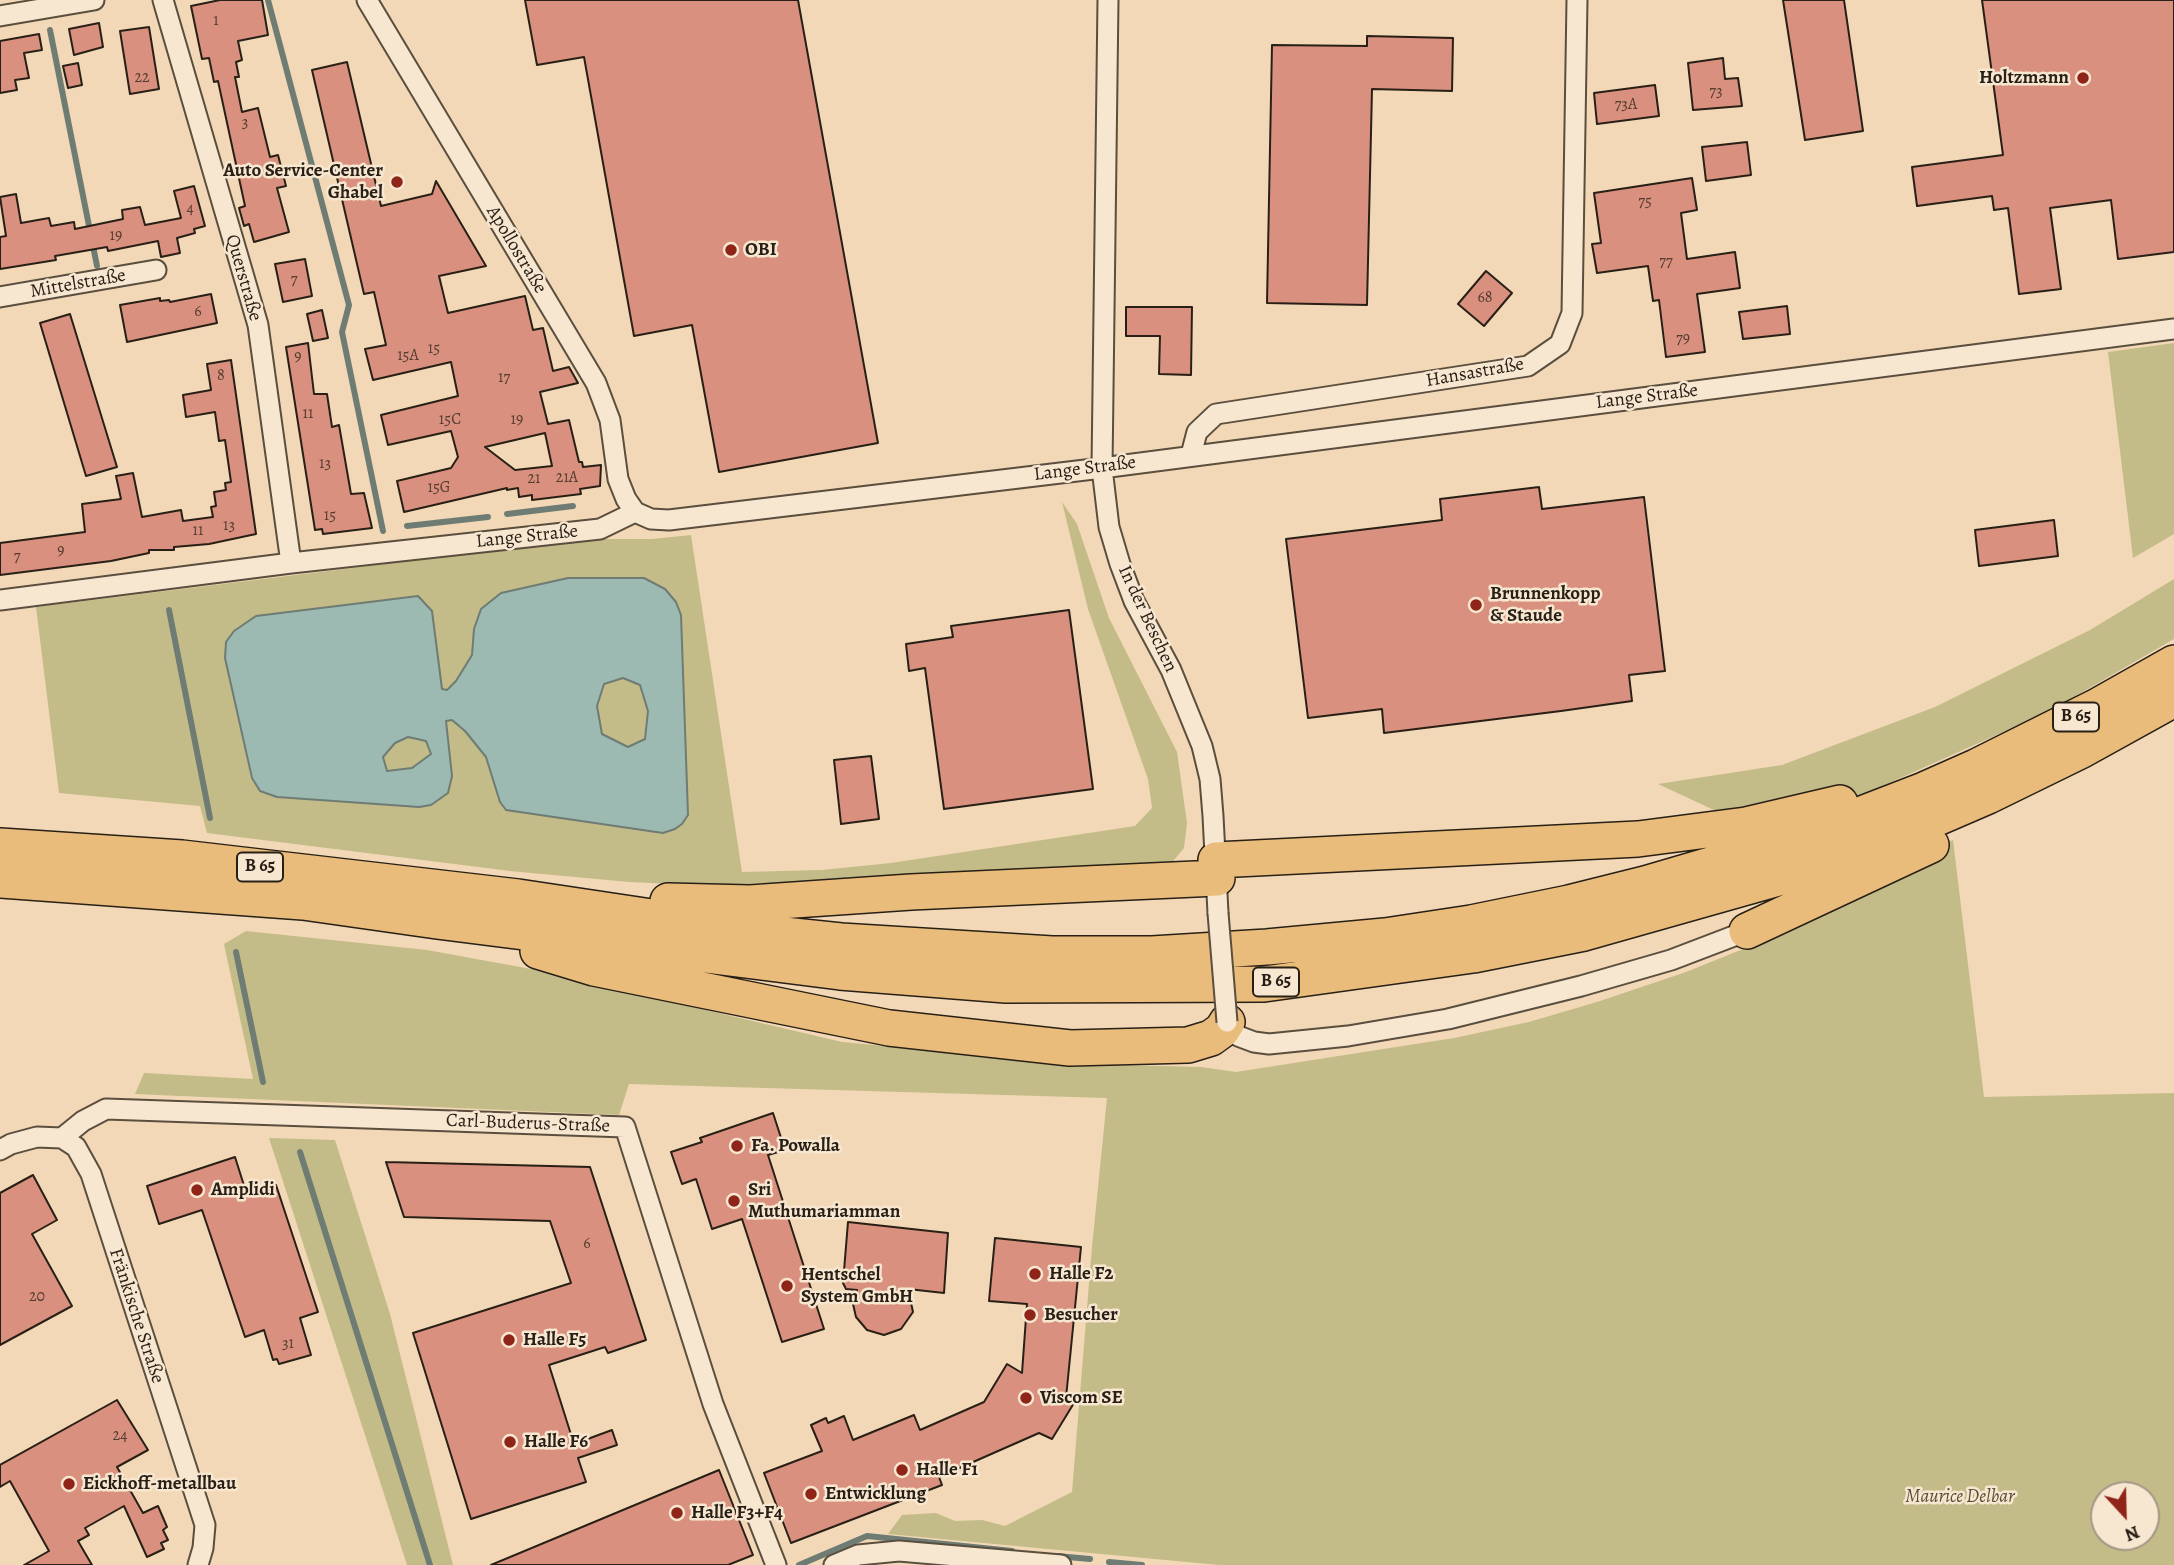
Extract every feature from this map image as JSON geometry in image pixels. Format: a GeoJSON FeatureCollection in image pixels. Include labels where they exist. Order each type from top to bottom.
{"type":"FeatureCollection","features":[{"type":"Feature","properties":{"kind":"highway","name":"B 65"},"geometry":{"type":"LineString","coordinates":[[0,846],[183,858],[518,897],[745,931],[841,941],[1052,954],[1152,954],[1267,947],[1385,936],[1471,923],[1645,884],[1792,841],[1976,767],[2096,707],[2174,663]]}},
{"type":"Feature","properties":{"kind":"highway","name":"B 65"},"geometry":{"type":"LineString","coordinates":[[0,880],[303,901],[437,922],[840,972],[1006,985],[1264,984],[1473,955],[1584,933],[1782,877],[1900,834],[1988,796],[2082,750],[2174,699]]}},
{"type":"Feature","properties":{"kind":"highway"},"geometry":{"type":"LineString","coordinates":[[1747,931],[1941,840],[2082,750]]}},
{"type":"Feature","properties":{"kind":"highway"},"geometry":{"type":"LineString","coordinates":[[518,897],[750,903],[1638,839],[1746,825],[1976,767]]}},
{"type":"Feature","properties":{"kind":"highway"},"geometry":{"type":"LineString","coordinates":[[437,922],[594,968],[889,1028],[1070,1048],[1159,1047],[1188,1045],[1211,1038],[1222,1030],[1227,1022]]}},
{"type":"Feature","properties":{"kind":"street"},"geometry":{"type":"LineString","coordinates":[[0,16],[94,0]]}},
{"type":"Feature","properties":{"kind":"street","name":"Querstraße"},"geometry":{"type":"LineString","coordinates":[[163,0],[258,325],[291,563]]}},
{"type":"Feature","properties":{"kind":"street","name":"Apollostraße"},"geometry":{"type":"LineString","coordinates":[[367,0],[596,383],[610,420],[618,479],[635,512]]}},
{"type":"Feature","properties":{"kind":"street","name":"In der Beschen"},"geometry":{"type":"LineString","coordinates":[[1108,0],[1102,468],[1109,527],[1120,564],[1134,601],[1171,670],[1202,746],[1210,779],[1227,1022]]}},
{"type":"Feature","properties":{"kind":"street","name":"Hansastraße"},"geometry":{"type":"LineString","coordinates":[[1191,455],[1197,432],[1216,414],[1528,366],[1560,344],[1572,313],[1577,0]]}},
{"type":"Feature","properties":{"kind":"street","name":"Mittelstraße"},"geometry":{"type":"LineString","coordinates":[[0,297],[156,270]]}},
{"type":"Feature","properties":{"kind":"street","name":"Lange Straße"},"geometry":{"type":"LineString","coordinates":[[0,600],[291,563],[600,529],[635,512],[651,519],[669,520],[1102,468],[2174,329]]}},
{"type":"Feature","properties":{"kind":"street"},"geometry":{"type":"LineString","coordinates":[[1227,1022],[1238,1036],[1269,1044],[1348,1036],[1448,1019],[1671,960],[1747,931]]}},
{"type":"Feature","properties":{"kind":"street","name":"Carl-Buderus-Straße"},"geometry":{"type":"LineString","coordinates":[[62,1138],[83,1121],[106,1109],[625,1127],[713,1404],[776,1565]]}},
{"type":"Feature","properties":{"kind":"street"},"geometry":{"type":"LineString","coordinates":[[0,1150],[37,1137],[62,1138]]}},
{"type":"Feature","properties":{"kind":"street","name":"Fränkische Straße"},"geometry":{"type":"LineString","coordinates":[[62,1138],[76,1147],[91,1174],[205,1525],[204,1548],[198,1565]]}},
{"type":"Feature","properties":{"kind":"street"},"geometry":{"type":"LineString","coordinates":[[834,1565],[858,1555],[899,1551],[1061,1565]]}},
{"type":"Feature","properties":{"kind":"green space"},"geometry":{"type":"Polygon","coordinates":[[[2174,343],[2174,534],[2133,558],[2108,352],[2174,343]]]}},
{"type":"Feature","properties":{"kind":"green space"},"geometry":{"type":"Polygon","coordinates":[[[1062,502],[1077,524],[1109,618],[1177,752],[1187,823],[1184,848],[1170,865],[1127,870],[692,885],[510,871],[207,833],[200,806],[59,793],[36,607],[588,539],[652,539],[691,535],[742,872],[822,870],[891,863],[1135,826],[1152,808],[1148,779],[1088,609],[1062,502]],[[568,578],[474,629],[472,655],[448,690],[442,689],[432,611],[225,658],[251,778],[260,791],[277,797],[419,807],[448,793],[452,776],[446,720],[452,720],[487,757],[500,802],[675,829],[688,815],[665,589],[644,578],[568,578]]]}},
{"type":"Feature","properties":{"kind":"green space"},"geometry":{"type":"Polygon","coordinates":[[[2174,579],[2174,639],[2048,712],[1869,792],[1746,825],[1658,784],[1782,765],[1935,707],[2090,630],[2174,579]]]}},
{"type":"Feature","properties":{"kind":"green space"},"geometry":{"type":"Polygon","coordinates":[[[623,678],[640,685],[648,711],[645,739],[628,747],[602,734],[597,706],[604,684],[623,678]]]}},
{"type":"Feature","properties":{"kind":"green space"},"geometry":{"type":"Polygon","coordinates":[[[408,737],[426,741],[431,754],[412,768],[387,771],[383,757],[395,743],[408,737]]]}},
{"type":"Feature","properties":{"kind":"green space","name":"Maurice Delbar"},"geometry":{"type":"Polygon","coordinates":[[[1953,840],[1984,1097],[2174,1093],[2174,1565],[1219,1565],[888,1534],[902,1515],[936,1513],[955,1521],[982,1520],[1005,1526],[1072,1492],[1107,1098],[629,1084],[619,1115],[135,1094],[144,1073],[253,1079],[224,944],[246,931],[427,950],[531,969],[842,1042],[1077,1064],[1201,1067],[1236,1072],[1454,1038],[1529,1022],[1686,972],[1753,945],[1762,932],[1953,840]]]}},
{"type":"Feature","properties":{"kind":"green space"},"geometry":{"type":"Polygon","coordinates":[[[269,1138],[335,1140],[390,1314],[453,1565],[407,1565],[269,1138]]]}},
{"type":"Feature","properties":{"kind":"water"},"geometry":{"type":"Polygon","coordinates":[[[568,578],[644,578],[665,589],[676,602],[681,615],[688,815],[682,824],[663,833],[506,810],[500,802],[486,757],[465,731],[452,720],[446,721],[452,776],[448,793],[431,805],[419,807],[277,797],[260,791],[252,778],[225,658],[226,642],[234,631],[256,616],[418,596],[432,611],[442,689],[447,690],[472,655],[474,629],[481,609],[501,593],[568,578]],[[623,678],[604,684],[597,706],[602,734],[628,747],[645,739],[648,711],[640,685],[623,678]],[[408,737],[395,743],[383,757],[387,771],[412,768],[431,754],[426,741],[408,737]]]}},
{"type":"Feature","properties":{"kind":"building"},"geometry":{"type":"Polygon","coordinates":[[[220,0],[262,0],[268,35],[238,41],[242,60],[236,62],[239,77],[235,77],[242,112],[258,108],[270,157],[278,155],[286,186],[277,188],[289,232],[254,242],[249,224],[244,226],[239,208],[245,206],[218,81],[214,82],[209,58],[202,59],[191,6],[220,0]]]}},
{"type":"Feature","properties":{"kind":"building","name":"OBI"},"geometry":{"type":"Polygon","coordinates":[[[525,0],[798,0],[878,443],[719,472],[692,325],[634,336],[584,57],[537,65],[525,0]]]}},
{"type":"Feature","properties":{"kind":"building"},"geometry":{"type":"Polygon","coordinates":[[[1783,0],[1844,0],[1863,131],[1805,140],[1783,0]]]}},
{"type":"Feature","properties":{"kind":"building","name":"Holtzmann"},"geometry":{"type":"Polygon","coordinates":[[[1982,0],[2174,0],[2174,252],[2118,259],[2111,200],[2050,208],[2061,289],[2019,294],[2008,208],[1994,210],[1992,196],[1917,206],[1912,167],[2003,155],[1982,0]]]}},
{"type":"Feature","properties":{"kind":"building"},"geometry":{"type":"Polygon","coordinates":[[[99,23],[103,47],[74,55],[69,29],[99,23]]]}},
{"type":"Feature","properties":{"kind":"building"},"geometry":{"type":"Polygon","coordinates":[[[149,27],[159,89],[130,94],[120,31],[149,27]]]}},
{"type":"Feature","properties":{"kind":"building"},"geometry":{"type":"Polygon","coordinates":[[[39,34],[42,50],[24,53],[29,78],[15,80],[17,90],[0,93],[0,41],[39,34]]]}},
{"type":"Feature","properties":{"kind":"building"},"geometry":{"type":"Polygon","coordinates":[[[1367,36],[1453,38],[1452,91],[1372,89],[1367,305],[1267,303],[1272,45],[1367,46],[1367,36]]]}},
{"type":"Feature","properties":{"kind":"building"},"geometry":{"type":"Polygon","coordinates":[[[1723,58],[1725,79],[1738,78],[1742,106],[1693,110],[1688,63],[1723,58]]]}},
{"type":"Feature","properties":{"kind":"building"},"geometry":{"type":"Polygon","coordinates":[[[347,62],[381,206],[432,194],[436,181],[486,266],[439,276],[448,313],[525,296],[533,330],[543,328],[553,371],[569,367],[578,383],[540,392],[548,424],[569,420],[579,462],[582,462],[583,467],[601,465],[600,486],[580,489],[581,494],[532,500],[532,495],[519,497],[518,488],[507,488],[404,512],[397,481],[451,468],[458,457],[451,431],[388,445],[381,415],[458,396],[451,362],[373,380],[365,349],[386,345],[374,292],[364,294],[312,70],[347,62]],[[545,433],[485,447],[515,470],[552,466],[545,433]]]}},
{"type":"Feature","properties":{"kind":"building"},"geometry":{"type":"Polygon","coordinates":[[[78,63],[82,85],[68,88],[63,66],[78,63]]]}},
{"type":"Feature","properties":{"kind":"building"},"geometry":{"type":"Polygon","coordinates":[[[1655,85],[1659,116],[1597,124],[1594,93],[1655,85]]]}},
{"type":"Feature","properties":{"kind":"building"},"geometry":{"type":"Polygon","coordinates":[[[1747,142],[1751,175],[1706,181],[1702,147],[1747,142]]]}},
{"type":"Feature","properties":{"kind":"building"},"geometry":{"type":"Polygon","coordinates":[[[1692,178],[1697,210],[1681,213],[1687,259],[1735,252],[1740,288],[1697,294],[1705,352],[1666,357],[1659,300],[1653,301],[1648,266],[1597,273],[1592,244],[1601,243],[1594,193],[1692,178]]]}},
{"type":"Feature","properties":{"kind":"building"},"geometry":{"type":"Polygon","coordinates":[[[194,186],[205,226],[194,229],[195,233],[177,238],[180,253],[161,257],[158,241],[108,251],[107,247],[55,256],[56,260],[0,269],[0,237],[6,236],[0,197],[16,194],[21,223],[49,218],[51,226],[74,222],[75,229],[123,219],[122,210],[140,207],[145,225],[181,218],[174,191],[194,186]]]}},
{"type":"Feature","properties":{"kind":"building"},"geometry":{"type":"Polygon","coordinates":[[[305,259],[312,296],[283,302],[275,264],[305,259]]]}},
{"type":"Feature","properties":{"kind":"building"},"geometry":{"type":"Polygon","coordinates":[[[1486,271],[1512,293],[1484,326],[1458,304],[1486,271]]]}},
{"type":"Feature","properties":{"kind":"building"},"geometry":{"type":"Polygon","coordinates":[[[211,294],[217,323],[127,342],[120,305],[160,298],[160,301],[170,302],[211,294]]]}},
{"type":"Feature","properties":{"kind":"building"},"geometry":{"type":"Polygon","coordinates":[[[1787,306],[1790,334],[1743,339],[1739,312],[1787,306]]]}},
{"type":"Feature","properties":{"kind":"building"},"geometry":{"type":"Polygon","coordinates":[[[1126,307],[1192,307],[1191,375],[1159,374],[1160,336],[1126,336],[1126,307]]]}},
{"type":"Feature","properties":{"kind":"building"},"geometry":{"type":"Polygon","coordinates":[[[322,310],[328,338],[313,341],[307,314],[322,310]]]}},
{"type":"Feature","properties":{"kind":"building"},"geometry":{"type":"Polygon","coordinates":[[[70,314],[117,467],[86,476],[40,323],[70,314]]]}},
{"type":"Feature","properties":{"kind":"building"},"geometry":{"type":"Polygon","coordinates":[[[308,343],[314,394],[327,394],[332,427],[339,425],[351,494],[364,493],[372,528],[323,534],[322,529],[315,530],[286,347],[308,343]]]}},
{"type":"Feature","properties":{"kind":"building"},"geometry":{"type":"Polygon","coordinates":[[[231,360],[256,534],[209,544],[174,547],[174,550],[149,550],[149,553],[111,561],[0,575],[0,543],[85,532],[82,504],[121,499],[116,476],[133,473],[142,517],[181,510],[183,521],[213,517],[211,507],[216,506],[214,492],[226,490],[225,483],[231,482],[225,440],[219,441],[215,412],[186,417],[183,395],[211,390],[207,364],[231,360]]]}},
{"type":"Feature","properties":{"kind":"building","name":"Brunnenkopp & Staude"},"geometry":{"type":"Polygon","coordinates":[[[1539,487],[1542,509],[1644,497],[1665,671],[1629,675],[1632,701],[1561,711],[1384,733],[1382,709],[1308,718],[1286,539],[1442,520],[1440,499],[1539,487]]]}},
{"type":"Feature","properties":{"kind":"building"},"geometry":{"type":"Polygon","coordinates":[[[2054,520],[2058,556],[1979,566],[1975,530],[2054,520]]]}},
{"type":"Feature","properties":{"kind":"building"},"geometry":{"type":"Polygon","coordinates":[[[1069,610],[1093,789],[944,809],[925,668],[909,671],[906,644],[953,637],[951,626],[1069,610]]]}},
{"type":"Feature","properties":{"kind":"building"},"geometry":{"type":"Polygon","coordinates":[[[871,756],[879,819],[841,824],[834,760],[871,756]]]}},
{"type":"Feature","properties":{"kind":"building"},"geometry":{"type":"Polygon","coordinates":[[[773,1113],[785,1150],[768,1155],[824,1329],[782,1342],[742,1219],[712,1229],[696,1179],[682,1184],[671,1152],[702,1142],[700,1138],[773,1113]]]}},
{"type":"Feature","properties":{"kind":"building"},"geometry":{"type":"Polygon","coordinates":[[[235,1157],[247,1195],[276,1185],[318,1312],[300,1318],[311,1355],[279,1364],[277,1359],[273,1360],[264,1330],[245,1337],[202,1210],[159,1224],[147,1186],[235,1157]]]}},
{"type":"Feature","properties":{"kind":"building"},"geometry":{"type":"Polygon","coordinates":[[[386,1162],[590,1167],[646,1340],[608,1353],[605,1347],[549,1365],[574,1444],[612,1430],[617,1445],[578,1458],[586,1482],[471,1519],[413,1333],[571,1283],[550,1221],[404,1217],[386,1162]]]}},
{"type":"Feature","properties":{"kind":"building"},"geometry":{"type":"Polygon","coordinates":[[[33,1175],[57,1220],[32,1234],[72,1306],[0,1345],[0,1193],[33,1175]]]}},
{"type":"Feature","properties":{"kind":"building"},"geometry":{"type":"Polygon","coordinates":[[[848,1222],[948,1233],[944,1293],[908,1289],[913,1312],[901,1329],[884,1335],[867,1330],[856,1317],[853,1304],[857,1290],[846,1289],[843,1283],[848,1222]]]}},
{"type":"Feature","properties":{"kind":"building"},"geometry":{"type":"Polygon","coordinates":[[[995,1238],[1081,1247],[1066,1398],[1074,1403],[1052,1439],[1039,1433],[939,1477],[942,1485],[791,1543],[764,1473],[822,1451],[811,1425],[826,1418],[828,1423],[844,1416],[853,1440],[914,1415],[920,1430],[984,1402],[1007,1364],[1022,1373],[1027,1304],[989,1301],[995,1238]]]}},
{"type":"Feature","properties":{"kind":"building","name":"Eickhoff-metallbau"},"geometry":{"type":"Polygon","coordinates":[[[117,1400],[148,1450],[117,1467],[143,1513],[158,1506],[167,1527],[163,1530],[168,1540],[161,1543],[164,1549],[147,1557],[124,1506],[85,1528],[89,1535],[78,1541],[92,1565],[24,1565],[49,1551],[10,1481],[0,1487],[0,1465],[117,1400]]]}},
{"type":"Feature","properties":{"kind":"building","name":"Halle F3+F4"},"geometry":{"type":"Polygon","coordinates":[[[719,1470],[753,1555],[728,1565],[491,1565],[719,1470]]]}},
{"type":"Feature","properties":{"kind":"waterway"},"geometry":{"type":"LineString","coordinates":[[268,0],[349,305],[342,332],[383,531]]}},
{"type":"Feature","properties":{"kind":"waterway"},"geometry":{"type":"LineString","coordinates":[[50,30],[97,266]]}},
{"type":"Feature","properties":{"kind":"waterway"},"geometry":{"type":"LineString","coordinates":[[507,514],[573,506]]}},
{"type":"Feature","properties":{"kind":"waterway"},"geometry":{"type":"LineString","coordinates":[[407,526],[488,517]]}},
{"type":"Feature","properties":{"kind":"waterway"},"geometry":{"type":"LineString","coordinates":[[169,610],[210,818]]}},
{"type":"Feature","properties":{"kind":"waterway"},"geometry":{"type":"LineString","coordinates":[[236,952],[263,1082]]}},
{"type":"Feature","properties":{"kind":"waterway"},"geometry":{"type":"LineString","coordinates":[[300,1152],[430,1565]]}},
{"type":"Feature","properties":{"kind":"waterway"},"geometry":{"type":"LineString","coordinates":[[799,1565],[867,1536],[1012,1551]]}},
{"type":"Feature","properties":{"kind":"waterway"},"geometry":{"type":"LineString","coordinates":[[1057,1556],[1090,1559]]}},
{"type":"Feature","properties":{"kind":"waterway"},"geometry":{"type":"LineString","coordinates":[[1109,1562],[1142,1565]]}},
{"type":"Feature","properties":{"kind":"place","name":"Holtzmann"},"geometry":{"type":"Point","coordinates":[2083,78]}},
{"type":"Feature","properties":{"kind":"place","name":"Auto Service-Center Ghabel"},"geometry":{"type":"Point","coordinates":[397,182]}},
{"type":"Feature","properties":{"kind":"place","name":"OBI"},"geometry":{"type":"Point","coordinates":[731,250]}},
{"type":"Feature","properties":{"kind":"place","name":"Brunnenkopp & Staude"},"geometry":{"type":"Point","coordinates":[1476,605]}},
{"type":"Feature","properties":{"kind":"place","name":"Fa. Powalla"},"geometry":{"type":"Point","coordinates":[737,1146]}},
{"type":"Feature","properties":{"kind":"place","name":"Amplidi"},"geometry":{"type":"Point","coordinates":[197,1190]}},
{"type":"Feature","properties":{"kind":"place","name":"Sri Muthumariamman"},"geometry":{"type":"Point","coordinates":[734,1201]}},
{"type":"Feature","properties":{"kind":"place","name":"Halle F2"},"geometry":{"type":"Point","coordinates":[1035,1274]}},
{"type":"Feature","properties":{"kind":"place","name":"Hentschel System GmbH"},"geometry":{"type":"Point","coordinates":[787,1286]}},
{"type":"Feature","properties":{"kind":"place","name":"Besucher"},"geometry":{"type":"Point","coordinates":[1030,1315]}},
{"type":"Feature","properties":{"kind":"place","name":"Halle F5"},"geometry":{"type":"Point","coordinates":[509,1340]}},
{"type":"Feature","properties":{"kind":"place","name":"Viscom SE"},"geometry":{"type":"Point","coordinates":[1026,1398]}},
{"type":"Feature","properties":{"kind":"place","name":"Halle F6"},"geometry":{"type":"Point","coordinates":[510,1442]}},
{"type":"Feature","properties":{"kind":"place","name":"Halle F1"},"geometry":{"type":"Point","coordinates":[902,1470]}},
{"type":"Feature","properties":{"kind":"place","name":"Eickhoff-metallbau"},"geometry":{"type":"Point","coordinates":[69,1484]}},
{"type":"Feature","properties":{"kind":"place","name":"Entwicklung"},"geometry":{"type":"Point","coordinates":[811,1494]}},
{"type":"Feature","properties":{"kind":"place","name":"Halle F3+F4"},"geometry":{"type":"Point","coordinates":[677,1513]}}]}
